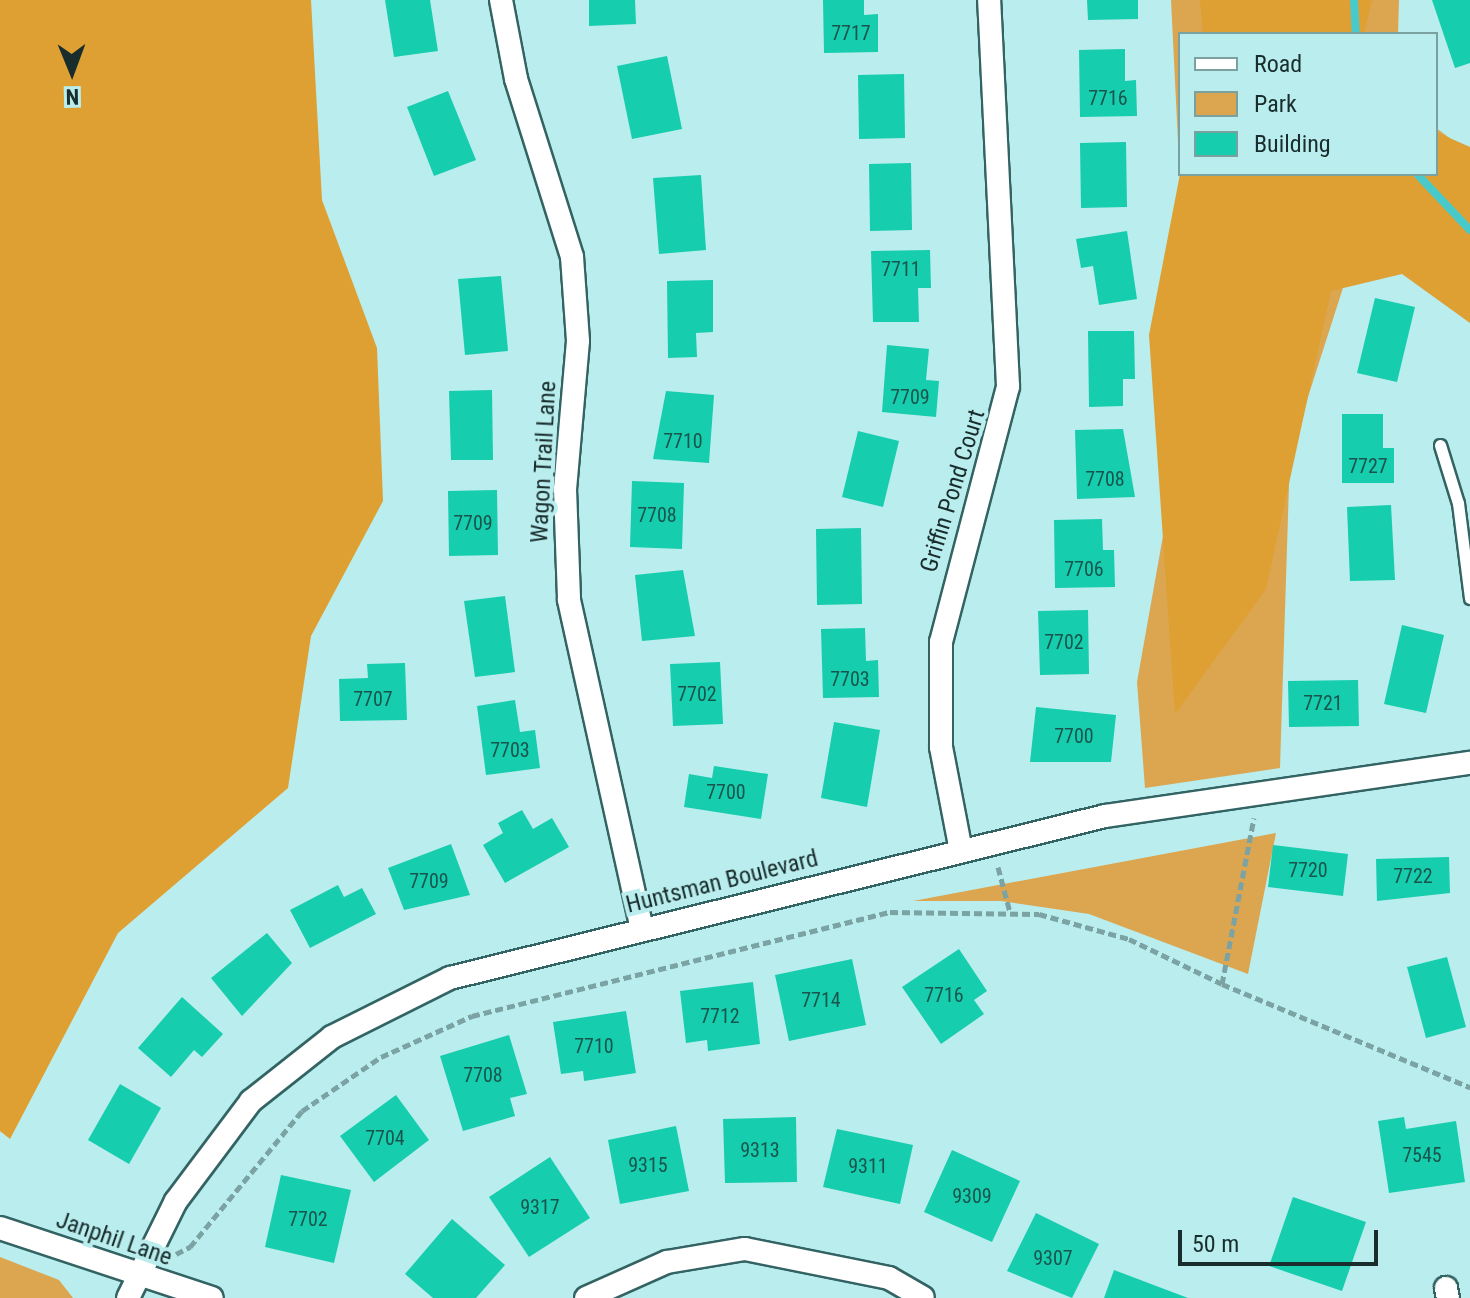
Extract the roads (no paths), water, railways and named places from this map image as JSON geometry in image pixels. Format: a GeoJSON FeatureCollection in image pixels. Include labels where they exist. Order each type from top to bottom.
{"type":"FeatureCollection","features":[{"type":"Feature","properties":{"kind":"street","name":"Wagon Trail Lane"},"geometry":{"type":"LineString","coordinates":[[501,0],[516,79],[572,257],[578,341],[565,489],[569,600],[642,928]]}},
{"type":"Feature","properties":{"kind":"street","name":"Griffin Pond Court"},"geometry":{"type":"LineString","coordinates":[[961,851],[941,747],[941,642],[1008,386],[989,0]]}},
{"type":"Feature","properties":{"kind":"street","name":"Huntsman Boulevard"},"geometry":{"type":"LineString","coordinates":[[128,1298],[135,1275],[190,1179],[251,1101],[332,1037],[450,978],[991,844],[1259,790],[1470,763]]}},
{"type":"Feature","properties":{"kind":"street","name":"Janphil Lane"},"geometry":{"type":"LineString","coordinates":[[0,1228],[212,1298]]}},
{"type":"Feature","properties":{"kind":"street"},"geometry":{"type":"LineString","coordinates":[[586,1298],[667,1262],[745,1249],[889,1278],[923,1298]]}},
{"type":"Feature","properties":{"kind":"lane"},"geometry":{"type":"LineString","coordinates":[[1440,445],[1458,503],[1470,598]]}},
{"type":"Feature","properties":{"kind":"waterway"},"geometry":{"type":"LineString","coordinates":[[1354,0],[1356,32]]}},
{"type":"Feature","properties":{"kind":"waterway"},"geometry":{"type":"LineString","coordinates":[[1419,176],[1470,230]]}}]}
